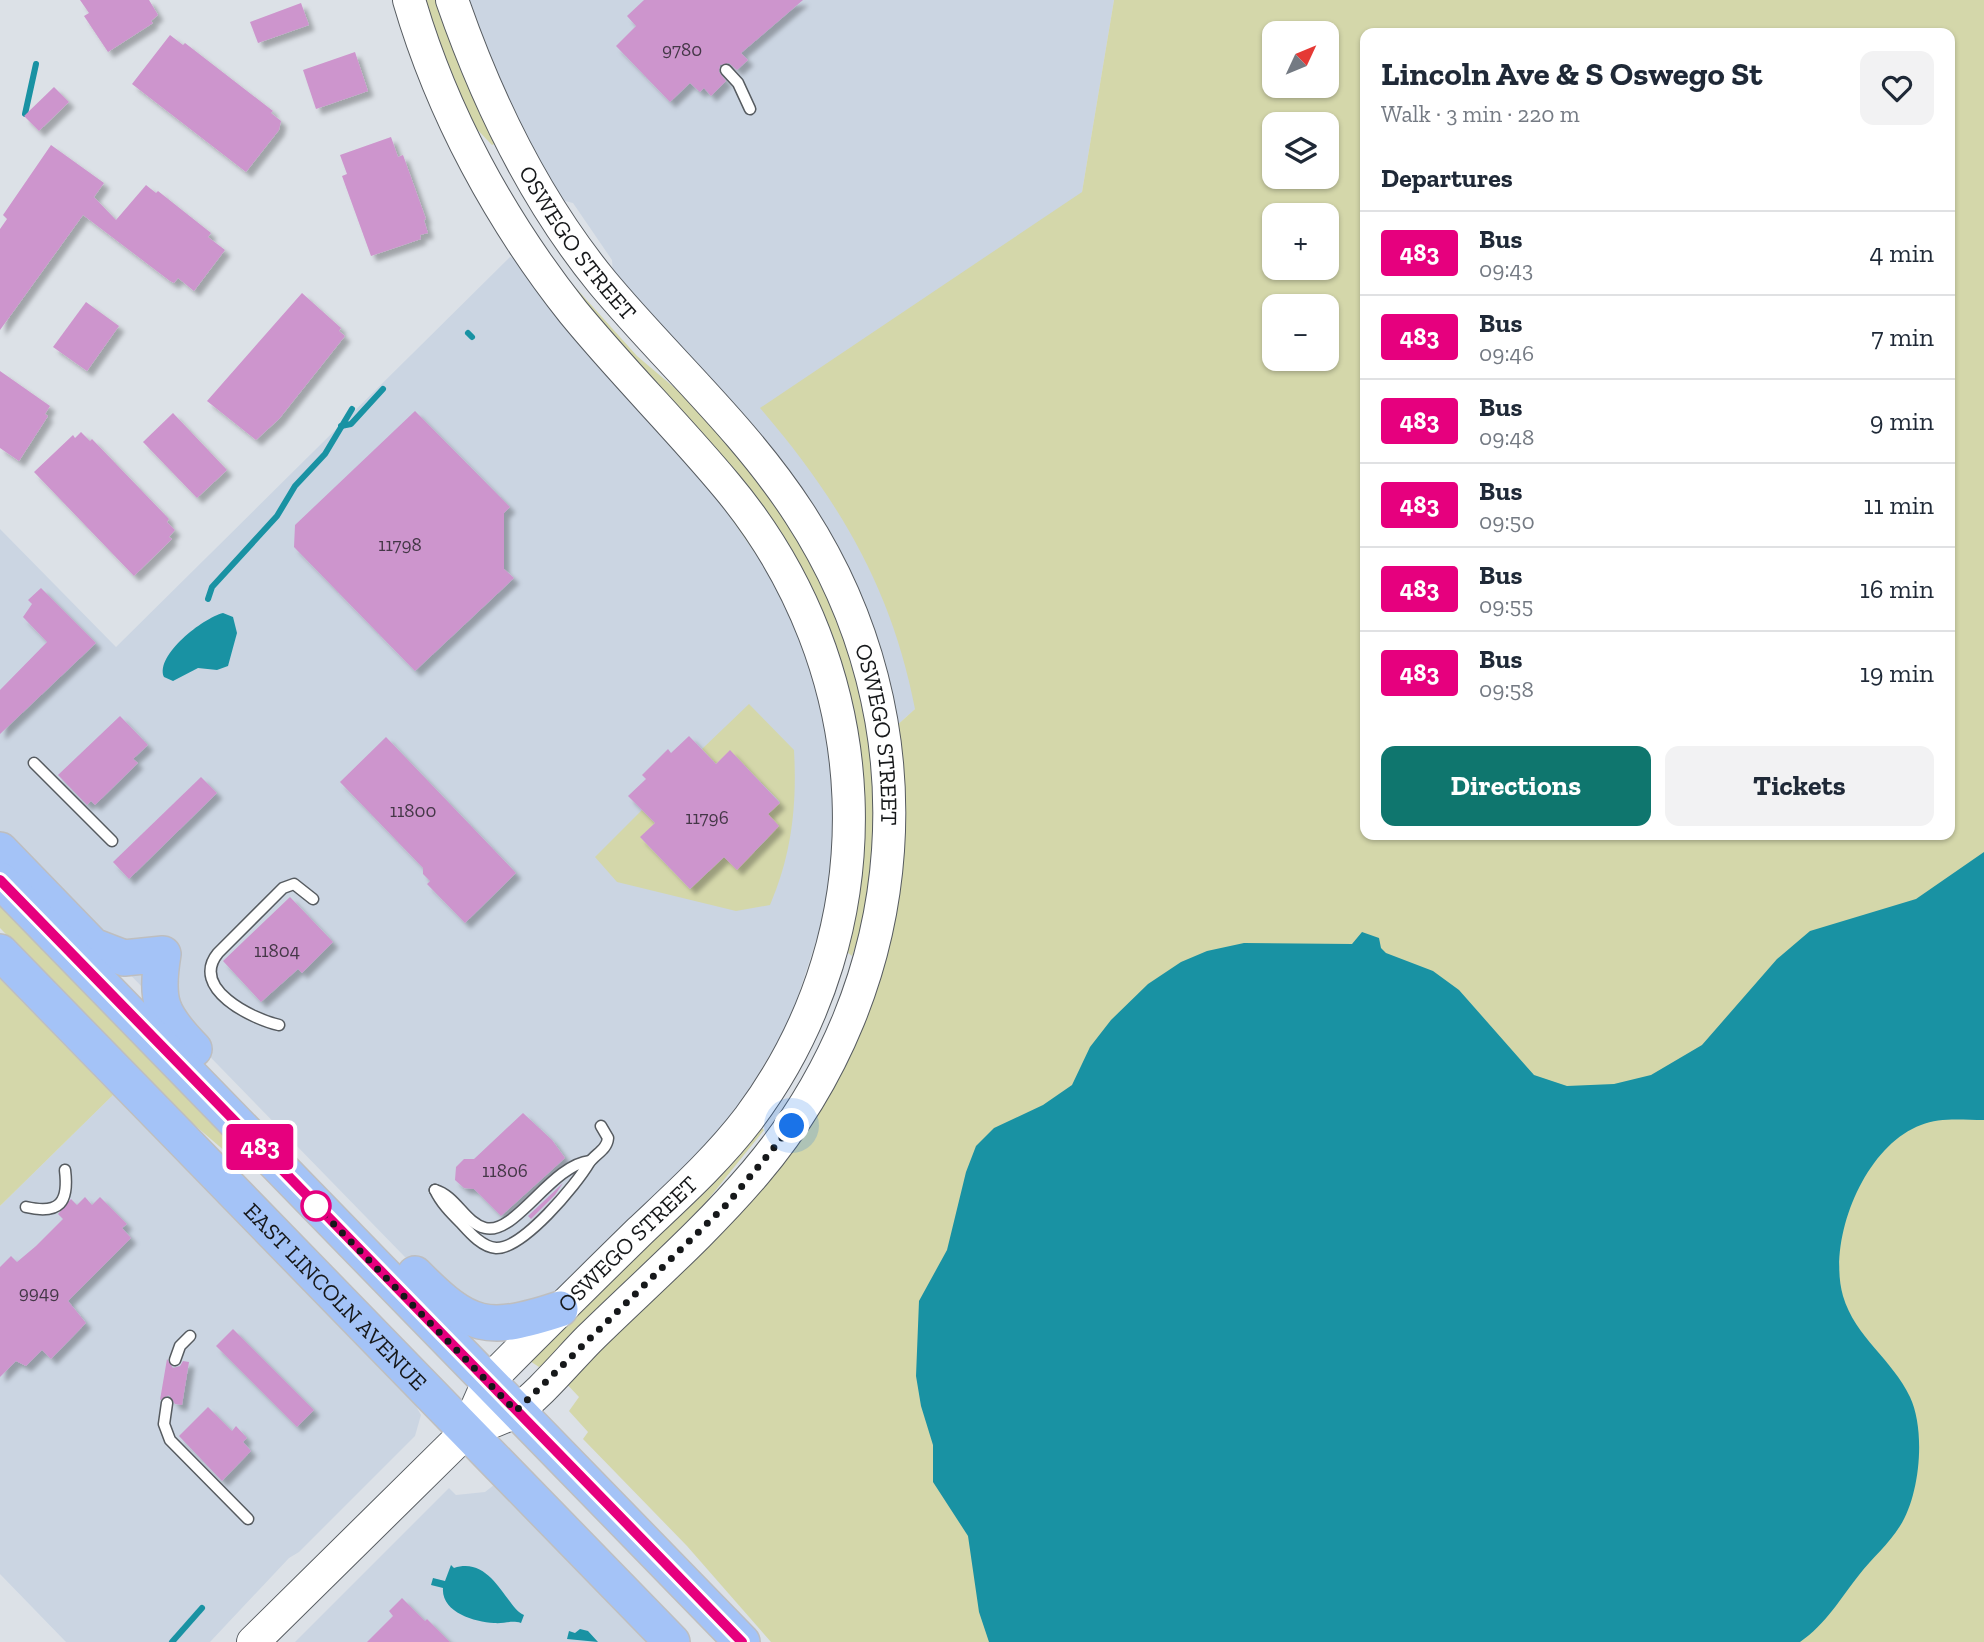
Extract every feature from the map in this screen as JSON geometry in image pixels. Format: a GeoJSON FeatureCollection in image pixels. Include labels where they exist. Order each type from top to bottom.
{"type":"FeatureCollection","features":[{"type":"Feature","properties":{"kind":"main road","name":"OSWEGO STREET"},"geometry":{"type":"LineString","coordinates":[[253,1642],[466,1432],[488,1382],[719,1154],[751,1115],[787,1060],[819,987],[837,928],[846,876],[849,798],[842,724],[813,626],[784,566],[730,490],[598,341],[549,280],[496,201],[438,83],[409,0]]}},
{"type":"Feature","properties":{"kind":"main road","name":"OSWEGO STREET"},"geometry":{"type":"LineString","coordinates":[[452,0],[501,123],[566,234],[606,287],[775,480],[820,547],[847,604],[868,663],[882,726],[889,789],[886,880],[873,953],[847,1027],[806,1105],[740,1191],[516,1411],[466,1432]]}},
{"type":"Feature","properties":{"kind":"main road"},"geometry":{"type":"LineString","coordinates":[[0,850],[93,946],[124,958],[163,954],[159,990],[164,1014],[238,1094],[245,1132]]}},
{"type":"Feature","properties":{"kind":"main road"},"geometry":{"type":"LineString","coordinates":[[0,880],[742,1642]]}},
{"type":"Feature","properties":{"kind":"main road","name":"EAST LINCOLN AVENUE"},"geometry":{"type":"LineString","coordinates":[[0,952],[672,1642]]}},
{"type":"Feature","properties":{"kind":"main road"},"geometry":{"type":"LineString","coordinates":[[302,1190],[357,1215],[443,1302],[465,1317],[502,1325],[560,1309]]}},
{"type":"Feature","properties":{"kind":"lane"},"geometry":{"type":"LineString","coordinates":[[726,69],[736,80],[750,109]]}},
{"type":"Feature","properties":{"kind":"lane"},"geometry":{"type":"LineString","coordinates":[[34,763],[112,841]]}},
{"type":"Feature","properties":{"kind":"lane"},"geometry":{"type":"LineString","coordinates":[[279,1025],[264,1021],[219,995],[213,982],[212,962],[283,888],[295,884],[313,899]]}},
{"type":"Feature","properties":{"kind":"lane"},"geometry":{"type":"LineString","coordinates":[[590,1161],[576,1163],[564,1170],[506,1224],[497,1228],[481,1226],[446,1194],[435,1190],[439,1200],[475,1237],[488,1246],[501,1247],[526,1234],[580,1179],[590,1161],[609,1141],[601,1126]]}},
{"type":"Feature","properties":{"kind":"lane"},"geometry":{"type":"LineString","coordinates":[[26,1207],[45,1211],[60,1203],[67,1192],[65,1170]]}},
{"type":"Feature","properties":{"kind":"lane"},"geometry":{"type":"LineString","coordinates":[[175,1360],[179,1348],[190,1336]]}},
{"type":"Feature","properties":{"kind":"lane"},"geometry":{"type":"LineString","coordinates":[[167,1403],[164,1424],[170,1440],[248,1519]]}},
{"type":"Feature","properties":{"kind":"shaded area"},"geometry":{"type":"Polygon","coordinates":[[[463,0],[1114,0],[1082,192],[915,709],[894,728],[613,274],[612,260],[573,203],[561,200],[518,131],[463,0]]]}},
{"type":"Feature","properties":{"kind":"shaded area"},"geometry":{"type":"Polygon","coordinates":[[[510,257],[514,258],[548,303],[710,483],[781,583],[830,726],[836,858],[820,936],[789,1023],[725,1129],[556,1296],[498,1308],[441,1294],[0,841],[0,529],[116,647],[510,257]]]}},
{"type":"Feature","properties":{"kind":"shaded area"},"geometry":{"type":"Polygon","coordinates":[[[113,1095],[416,1406],[421,1415],[415,1436],[299,1552],[289,1558],[210,1642],[66,1642],[0,1574],[0,1206],[113,1095]]]}},
{"type":"Feature","properties":{"kind":"shaded area"},"geometry":{"type":"Polygon","coordinates":[[[494,1485],[646,1642],[295,1642],[449,1488],[456,1495],[485,1492],[494,1485]]]}},
{"type":"Feature","properties":{"kind":"green space"},"geometry":{"type":"Polygon","coordinates":[[[420,0],[440,0],[499,142],[492,145],[471,123],[420,0]]]}},
{"type":"Feature","properties":{"kind":"green space"},"geometry":{"type":"Polygon","coordinates":[[[1114,0],[1984,0],[1984,1642],[771,1642],[687,1546],[583,1439],[588,1432],[569,1411],[579,1397],[563,1380],[847,1054],[894,728],[915,709],[905,665],[877,585],[838,512],[760,408],[1082,192],[1114,0]]]}},
{"type":"Feature","properties":{"kind":"green space"},"geometry":{"type":"Polygon","coordinates":[[[575,287],[637,356],[689,400],[760,480],[816,566],[854,657],[876,781],[871,901],[852,956],[847,952],[846,934],[845,683],[588,311],[575,287]]]}},
{"type":"Feature","properties":{"kind":"green space"},"geometry":{"type":"Polygon","coordinates":[[[749,704],[794,750],[794,810],[788,848],[770,905],[736,911],[617,882],[595,857],[642,810],[655,823],[641,838],[690,889],[724,857],[737,869],[768,838],[756,826],[780,802],[730,751],[716,764],[702,749],[749,704]]]}},
{"type":"Feature","properties":{"kind":"green space"},"geometry":{"type":"Polygon","coordinates":[[[0,906],[247,1159],[241,1165],[176,1109],[0,928],[0,906]]]}},
{"type":"Feature","properties":{"kind":"green space"},"geometry":{"type":"Polygon","coordinates":[[[0,979],[113,1095],[0,1206],[0,979]]]}},
{"type":"Feature","properties":{"kind":"green space"},"geometry":{"type":"Polygon","coordinates":[[[757,1124],[764,1130],[690,1222],[547,1362],[539,1367],[530,1361],[757,1124]]]}},
{"type":"Feature","properties":{"kind":"water"},"geometry":{"type":"Polygon","coordinates":[[[223,613],[233,617],[237,633],[228,666],[217,670],[198,668],[173,681],[164,677],[163,668],[173,648],[204,622],[223,613]]]}},
{"type":"Feature","properties":{"kind":"water"},"geometry":{"type":"Polygon","coordinates":[[[1984,852],[1984,1120],[1936,1121],[1921,1125],[1901,1136],[1867,1174],[1855,1197],[1840,1249],[1839,1273],[1849,1311],[1856,1324],[1903,1384],[1915,1411],[1919,1445],[1916,1481],[1907,1513],[1896,1533],[1809,1635],[1800,1642],[989,1642],[979,1612],[968,1536],[933,1482],[933,1445],[921,1406],[916,1376],[919,1301],[947,1250],[966,1172],[976,1146],[994,1128],[1043,1105],[1072,1085],[1090,1047],[1111,1020],[1148,984],[1181,962],[1207,951],[1244,943],[1352,944],[1362,932],[1379,938],[1381,948],[1386,953],[1433,971],[1459,990],[1534,1075],[1567,1086],[1614,1084],[1651,1075],[1702,1045],[1777,959],[1810,931],[1916,899],[1984,852]]]}},
{"type":"Feature","properties":{"kind":"water"},"geometry":{"type":"Polygon","coordinates":[[[451,1565],[454,1568],[467,1566],[479,1569],[488,1576],[524,1615],[521,1623],[477,1620],[453,1609],[447,1603],[443,1588],[431,1585],[433,1578],[445,1581],[451,1565]]]}},
{"type":"Feature","properties":{"kind":"water"},"geometry":{"type":"Polygon","coordinates":[[[580,1629],[588,1631],[598,1642],[567,1639],[569,1631],[575,1633],[580,1629]]]}},
{"type":"Feature","properties":{"kind":"building"},"geometry":{"type":"Polygon","coordinates":[[[80,0],[149,0],[158,15],[151,21],[153,23],[108,52],[84,16],[89,13],[80,0]]]}},
{"type":"Feature","properties":{"kind":"building"},"geometry":{"type":"Polygon","coordinates":[[[644,0],[803,0],[741,53],[748,60],[737,70],[729,63],[720,65],[719,72],[726,81],[711,96],[704,88],[700,92],[690,83],[670,102],[616,46],[636,26],[627,16],[644,0]]]}},
{"type":"Feature","properties":{"kind":"building"},"geometry":{"type":"Polygon","coordinates":[[[301,3],[309,25],[258,43],[250,22],[301,3]]]}},
{"type":"Feature","properties":{"kind":"building"},"geometry":{"type":"Polygon","coordinates":[[[170,35],[183,45],[185,43],[273,111],[271,113],[281,121],[279,130],[246,172],[132,84],[170,35]]]}},
{"type":"Feature","properties":{"kind":"building"},"geometry":{"type":"Polygon","coordinates":[[[355,52],[368,91],[316,109],[303,70],[355,52]]]}},
{"type":"Feature","properties":{"kind":"building"},"geometry":{"type":"Polygon","coordinates":[[[54,87],[69,102],[39,131],[24,116],[54,87]]]}},
{"type":"Feature","properties":{"kind":"building"},"geometry":{"type":"Polygon","coordinates":[[[391,137],[398,157],[403,155],[426,219],[424,220],[428,233],[420,235],[421,239],[371,256],[342,176],[347,174],[340,155],[391,137]]]}},
{"type":"Feature","properties":{"kind":"building"},"geometry":{"type":"Polygon","coordinates":[[[51,145],[104,183],[94,197],[116,220],[146,185],[156,193],[158,191],[211,233],[208,237],[225,250],[194,291],[178,278],[174,283],[170,281],[83,215],[0,330],[0,229],[7,219],[3,215],[51,145]]]}},
{"type":"Feature","properties":{"kind":"building"},"geometry":{"type":"Polygon","coordinates":[[[302,293],[341,328],[339,331],[345,336],[279,419],[256,440],[207,401],[302,293]]]}},
{"type":"Feature","properties":{"kind":"building"},"geometry":{"type":"Polygon","coordinates":[[[86,302],[119,326],[87,371],[53,347],[86,302]]]}},
{"type":"Feature","properties":{"kind":"building"},"geometry":{"type":"Polygon","coordinates":[[[0,371],[50,406],[45,414],[48,416],[19,461],[0,448],[0,371]]]}},
{"type":"Feature","properties":{"kind":"building"},"geometry":{"type":"Polygon","coordinates":[[[415,411],[510,507],[504,513],[504,569],[514,578],[415,671],[294,547],[295,525],[415,411]]]}},
{"type":"Feature","properties":{"kind":"building"},"geometry":{"type":"Polygon","coordinates":[[[173,413],[227,470],[197,498],[143,442],[173,413]]]}},
{"type":"Feature","properties":{"kind":"building"},"geometry":{"type":"Polygon","coordinates":[[[81,432],[90,441],[92,439],[169,519],[167,522],[175,530],[169,537],[172,539],[134,576],[34,472],[73,435],[75,438],[81,432]]]}},
{"type":"Feature","properties":{"kind":"building"},"geometry":{"type":"Polygon","coordinates":[[[41,588],[96,643],[0,734],[0,690],[47,642],[23,617],[32,604],[28,600],[41,588]]]}},
{"type":"Feature","properties":{"kind":"building"},"geometry":{"type":"Polygon","coordinates":[[[120,716],[148,745],[133,759],[138,763],[95,805],[91,801],[87,805],[58,775],[120,716]]]}},
{"type":"Feature","properties":{"kind":"building"},"geometry":{"type":"Polygon","coordinates":[[[689,736],[716,764],[730,750],[780,803],[768,814],[779,826],[737,870],[724,857],[690,889],[640,837],[655,823],[628,796],[646,779],[642,775],[668,749],[671,753],[689,736]]]}},
{"type":"Feature","properties":{"kind":"building"},"geometry":{"type":"Polygon","coordinates":[[[386,737],[516,873],[465,923],[427,884],[430,881],[423,874],[423,868],[340,782],[386,737]]]}},
{"type":"Feature","properties":{"kind":"building"},"geometry":{"type":"Polygon","coordinates":[[[201,777],[217,793],[129,879],[113,862],[201,777]]]}},
{"type":"Feature","properties":{"kind":"building"},"geometry":{"type":"Polygon","coordinates":[[[290,897],[333,942],[302,973],[298,969],[261,1002],[223,961],[290,897]]]}},
{"type":"Feature","properties":{"kind":"building"},"geometry":{"type":"Polygon","coordinates":[[[523,1113],[552,1140],[565,1158],[501,1216],[474,1189],[464,1188],[455,1180],[456,1167],[464,1159],[474,1159],[523,1113]]]}},
{"type":"Feature","properties":{"kind":"building"},"geometry":{"type":"Polygon","coordinates":[[[563,1183],[555,1195],[531,1219],[528,1216],[563,1183]]]}},
{"type":"Feature","properties":{"kind":"building"},"geometry":{"type":"Polygon","coordinates":[[[85,1197],[92,1205],[100,1197],[127,1224],[122,1228],[131,1238],[68,1301],[86,1323],[51,1359],[42,1350],[26,1366],[16,1361],[0,1377],[0,1267],[11,1256],[17,1262],[36,1246],[63,1219],[58,1214],[71,1199],[77,1205],[85,1197]]]}},
{"type":"Feature","properties":{"kind":"building"},"geometry":{"type":"Polygon","coordinates":[[[233,1329],[314,1410],[297,1427],[216,1346],[233,1329]]]}},
{"type":"Feature","properties":{"kind":"building"},"geometry":{"type":"Polygon","coordinates":[[[167,1359],[173,1368],[180,1366],[183,1361],[189,1362],[182,1405],[175,1404],[169,1395],[160,1400],[167,1359]]]}},
{"type":"Feature","properties":{"kind":"building"},"geometry":{"type":"Polygon","coordinates":[[[208,1407],[232,1431],[236,1426],[247,1438],[243,1442],[251,1451],[222,1481],[179,1436],[208,1407]]]}},
{"type":"Feature","properties":{"kind":"building"},"geometry":{"type":"Polygon","coordinates":[[[402,1598],[450,1642],[367,1642],[393,1616],[389,1611],[402,1598]]]}},
{"type":"Feature","properties":{"kind":"waterway"},"geometry":{"type":"LineString","coordinates":[[25,114],[36,64]]}},
{"type":"Feature","properties":{"kind":"waterway"},"geometry":{"type":"LineString","coordinates":[[468,333],[472,337]]}},
{"type":"Feature","properties":{"kind":"waterway"},"geometry":{"type":"LineString","coordinates":[[341,426],[351,424],[383,389]]}},
{"type":"Feature","properties":{"kind":"waterway"},"geometry":{"type":"LineString","coordinates":[[208,599],[212,587],[277,516],[295,486],[325,454],[352,409]]}},
{"type":"Feature","properties":{"kind":"waterway"},"geometry":{"type":"LineString","coordinates":[[172,1642],[202,1608]]}},
{"type":"Feature","properties":{"kind":"bus line","name":"483"},"geometry":{"type":"LineString","coordinates":[[0,880],[742,1642]]}},
{"type":"Feature","properties":{"kind":"route"},"geometry":{"type":"LineString","coordinates":[[316,1206],[516,1411],[740,1191],[792,1126]]}}]}
